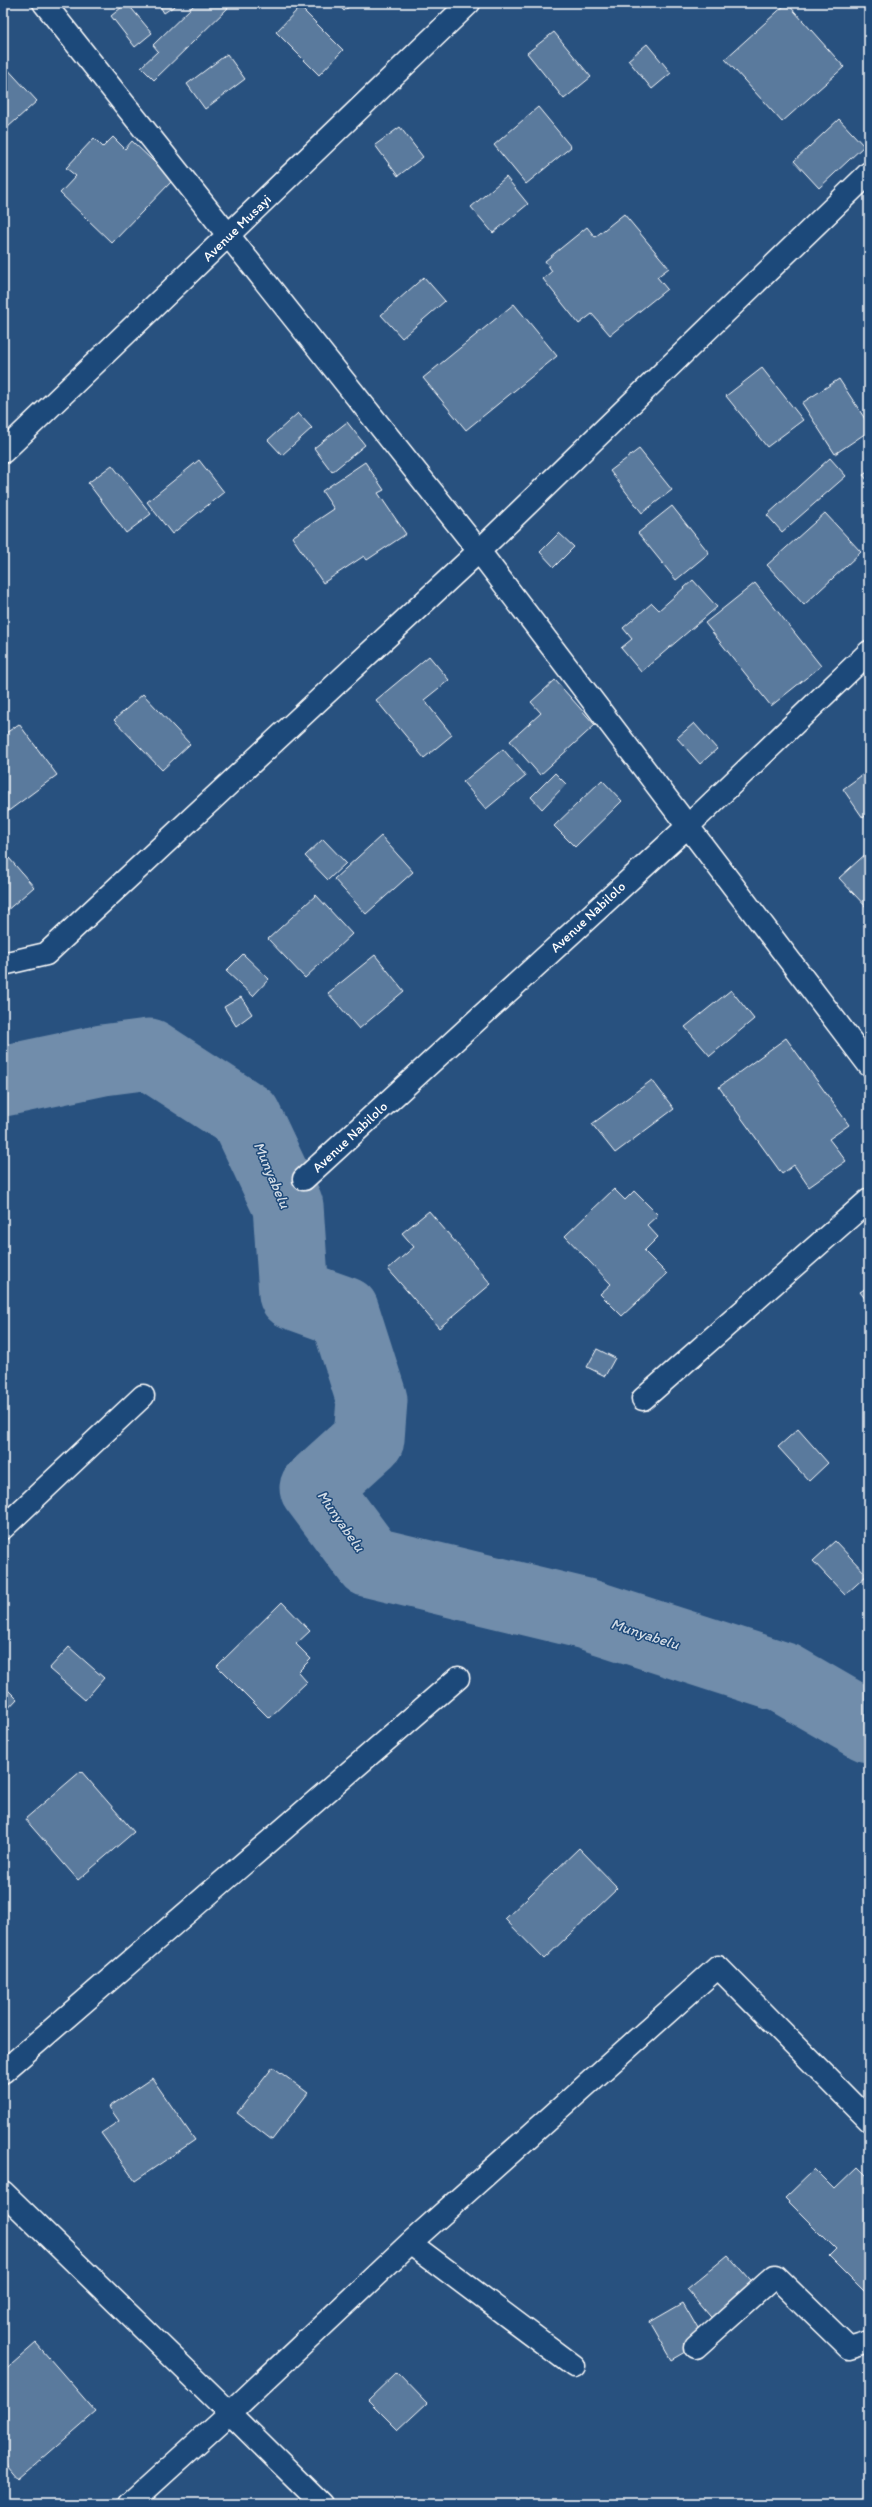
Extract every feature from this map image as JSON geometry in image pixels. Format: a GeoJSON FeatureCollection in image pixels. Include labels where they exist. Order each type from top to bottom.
{"type":"FeatureCollection","features":[{"type":"Feature","properties":{"kind":"street"},"geometry":{"type":"LineString","coordinates":[[44,3],[228,237],[479,551],[869,1065]]}},
{"type":"Feature","properties":{"kind":"street","name":"Avenue Musayi"},"geometry":{"type":"LineString","coordinates":[[3,452],[228,237],[469,3]]}},
{"type":"Feature","properties":{"kind":"street"},"geometry":{"type":"LineString","coordinates":[[3,964],[46,954],[479,551],[869,173]]}},
{"type":"Feature","properties":{"kind":"street","name":"Avenue Nabilolo"},"geometry":{"type":"LineString","coordinates":[[304,1179],[687,827],[869,652]]}},
{"type":"Feature","properties":{"kind":"street"},"geometry":{"type":"LineString","coordinates":[[643,1399],[869,1200]]}},
{"type":"Feature","properties":{"kind":"street"},"geometry":{"type":"LineString","coordinates":[[3,1528],[143,1396]]}},
{"type":"Feature","properties":{"kind":"street"},"geometry":{"type":"LineString","coordinates":[[3,2072],[458,1678]]}},
{"type":"Feature","properties":{"kind":"street"},"geometry":{"type":"LineString","coordinates":[[130,2504],[230,2413],[410,2243],[718,1967],[869,2120]]}},
{"type":"Feature","properties":{"kind":"street"},"geometry":{"type":"LineString","coordinates":[[3,2192],[322,2504]]}},
{"type":"Feature","properties":{"kind":"street"},"geometry":{"type":"LineString","coordinates":[[410,2243],[574,2366]]}},
{"type":"Feature","properties":{"kind":"street"},"geometry":{"type":"LineString","coordinates":[[696,2347],[775,2276],[849,2348],[869,2342]]}},
{"type":"Feature","properties":{"kind":"building"},"geometry":{"type":"Polygon","coordinates":[[[127,3],[152,33],[135,47],[111,16],[127,3]]]}},
{"type":"Feature","properties":{"kind":"building"},"geometry":{"type":"Polygon","coordinates":[[[158,3],[179,3],[164,13],[158,3]]]}},
{"type":"Feature","properties":{"kind":"building"},"geometry":{"type":"Polygon","coordinates":[[[196,3],[229,3],[231,5],[154,80],[141,67],[158,51],[153,45],[196,3]]]}},
{"type":"Feature","properties":{"kind":"building"},"geometry":{"type":"Polygon","coordinates":[[[337,3],[353,3],[344,11],[337,3]]]}},
{"type":"Feature","properties":{"kind":"building"},"geometry":{"type":"Polygon","coordinates":[[[787,3],[844,67],[782,122],[725,59],[787,3]]]}},
{"type":"Feature","properties":{"kind":"building"},"geometry":{"type":"Polygon","coordinates":[[[300,7],[343,50],[319,75],[276,32],[300,7]]]}},
{"type":"Feature","properties":{"kind":"building"},"geometry":{"type":"Polygon","coordinates":[[[554,32],[591,77],[564,99],[527,53],[554,32]]]}},
{"type":"Feature","properties":{"kind":"building"},"geometry":{"type":"Polygon","coordinates":[[[647,44],[671,73],[652,89],[628,60],[647,44]]]}},
{"type":"Feature","properties":{"kind":"building"},"geometry":{"type":"Polygon","coordinates":[[[227,54],[245,79],[205,109],[187,84],[227,54]]]}},
{"type":"Feature","properties":{"kind":"building"},"geometry":{"type":"Polygon","coordinates":[[[3,64],[37,101],[7,128],[3,123],[3,64]]]}},
{"type":"Feature","properties":{"kind":"building"},"geometry":{"type":"Polygon","coordinates":[[[538,107],[571,147],[526,184],[494,145],[538,107]]]}},
{"type":"Feature","properties":{"kind":"building"},"geometry":{"type":"Polygon","coordinates":[[[839,119],[864,146],[819,188],[794,161],[839,119]]]}},
{"type":"Feature","properties":{"kind":"building"},"geometry":{"type":"Polygon","coordinates":[[[400,127],[423,157],[398,176],[375,145],[400,127]]]}},
{"type":"Feature","properties":{"kind":"building"},"geometry":{"type":"Polygon","coordinates":[[[113,137],[125,149],[132,141],[173,180],[112,243],[60,193],[76,176],[66,168],[94,138],[103,147],[113,137]]]}},
{"type":"Feature","properties":{"kind":"building"},"geometry":{"type":"Polygon","coordinates":[[[506,177],[528,204],[493,233],[471,207],[506,177]]]}},
{"type":"Feature","properties":{"kind":"building"},"geometry":{"type":"Polygon","coordinates":[[[624,214],[669,268],[657,277],[667,289],[610,335],[592,314],[579,324],[543,279],[552,271],[545,261],[587,227],[595,237],[624,214]]]}},
{"type":"Feature","properties":{"kind":"building"},"geometry":{"type":"Polygon","coordinates":[[[424,277],[445,301],[402,338],[381,315],[424,277]]]}},
{"type":"Feature","properties":{"kind":"building"},"geometry":{"type":"Polygon","coordinates":[[[514,304],[557,356],[466,430],[423,378],[514,304]]]}},
{"type":"Feature","properties":{"kind":"building"},"geometry":{"type":"Polygon","coordinates":[[[762,368],[803,420],[767,447],[726,396],[762,368]]]}},
{"type":"Feature","properties":{"kind":"building"},"geometry":{"type":"Polygon","coordinates":[[[839,379],[869,425],[869,431],[835,454],[802,403],[839,379]]]}},
{"type":"Feature","properties":{"kind":"building"},"geometry":{"type":"Polygon","coordinates":[[[298,413],[312,428],[282,455],[268,440],[298,413]]]}},
{"type":"Feature","properties":{"kind":"building"},"geometry":{"type":"Polygon","coordinates":[[[347,422],[365,445],[332,472],[314,448],[347,422]]]}},
{"type":"Feature","properties":{"kind":"building"},"geometry":{"type":"Polygon","coordinates":[[[639,449],[672,490],[642,513],[610,471],[639,449]]]}},
{"type":"Feature","properties":{"kind":"building"},"geometry":{"type":"Polygon","coordinates":[[[830,458],[846,476],[782,532],[767,515],[830,458]]]}},
{"type":"Feature","properties":{"kind":"building"},"geometry":{"type":"Polygon","coordinates":[[[199,460],[224,492],[172,534],[147,502],[199,460]]]}},
{"type":"Feature","properties":{"kind":"building"},"geometry":{"type":"Polygon","coordinates":[[[365,462],[384,490],[378,493],[406,534],[367,560],[364,556],[323,583],[292,537],[334,509],[322,491],[365,462]]]}},
{"type":"Feature","properties":{"kind":"building"},"geometry":{"type":"Polygon","coordinates":[[[112,465],[151,514],[126,533],[88,483],[112,465]]]}},
{"type":"Feature","properties":{"kind":"building"},"geometry":{"type":"Polygon","coordinates":[[[869,471],[869,482],[863,475],[869,471]]]}},
{"type":"Feature","properties":{"kind":"building"},"geometry":{"type":"Polygon","coordinates":[[[672,506],[709,553],[676,580],[638,533],[672,506]]]}},
{"type":"Feature","properties":{"kind":"building"},"geometry":{"type":"Polygon","coordinates":[[[825,513],[861,552],[804,605],[767,565],[825,513]]]}},
{"type":"Feature","properties":{"kind":"building"},"geometry":{"type":"Polygon","coordinates":[[[559,533],[574,547],[554,567],[540,552],[559,533]]]}},
{"type":"Feature","properties":{"kind":"building"},"geometry":{"type":"Polygon","coordinates":[[[693,580],[717,607],[641,672],[621,648],[632,639],[623,628],[652,603],[659,610],[693,580]]]}},
{"type":"Feature","properties":{"kind":"building"},"geometry":{"type":"Polygon","coordinates":[[[755,583],[821,666],[771,706],[705,623],[755,583]]]}},
{"type":"Feature","properties":{"kind":"building"},"geometry":{"type":"Polygon","coordinates":[[[429,656],[449,680],[424,700],[452,735],[424,758],[376,700],[429,656]]]}},
{"type":"Feature","properties":{"kind":"building"},"geometry":{"type":"Polygon","coordinates":[[[555,680],[595,725],[540,775],[510,741],[541,713],[531,702],[555,680]]]}},
{"type":"Feature","properties":{"kind":"building"},"geometry":{"type":"Polygon","coordinates":[[[143,694],[190,744],[162,770],[114,720],[143,694]]]}},
{"type":"Feature","properties":{"kind":"building"},"geometry":{"type":"Polygon","coordinates":[[[694,723],[717,749],[700,764],[677,738],[694,723]]]}},
{"type":"Feature","properties":{"kind":"building"},"geometry":{"type":"Polygon","coordinates":[[[19,724],[57,775],[3,815],[3,735],[19,724]]]}},
{"type":"Feature","properties":{"kind":"building"},"geometry":{"type":"Polygon","coordinates":[[[503,749],[526,776],[486,809],[463,782],[503,749]]]}},
{"type":"Feature","properties":{"kind":"building"},"geometry":{"type":"Polygon","coordinates":[[[869,770],[869,813],[863,818],[843,789],[869,770]]]}},
{"type":"Feature","properties":{"kind":"building"},"geometry":{"type":"Polygon","coordinates":[[[555,773],[566,784],[542,809],[531,797],[555,773]]]}},
{"type":"Feature","properties":{"kind":"building"},"geometry":{"type":"Polygon","coordinates":[[[602,780],[622,801],[575,847],[554,826],[602,780]]]}},
{"type":"Feature","properties":{"kind":"building"},"geometry":{"type":"Polygon","coordinates":[[[381,836],[413,872],[366,914],[334,879],[381,836]]]}},
{"type":"Feature","properties":{"kind":"building"},"geometry":{"type":"Polygon","coordinates":[[[323,839],[346,863],[328,880],[305,856],[323,839]]]}},
{"type":"Feature","properties":{"kind":"building"},"geometry":{"type":"Polygon","coordinates":[[[3,851],[34,887],[5,912],[3,910],[3,851]]]}},
{"type":"Feature","properties":{"kind":"building"},"geometry":{"type":"Polygon","coordinates":[[[869,851],[869,908],[868,909],[839,878],[869,851]]]}},
{"type":"Feature","properties":{"kind":"building"},"geometry":{"type":"Polygon","coordinates":[[[316,895],[352,934],[305,978],[268,939],[316,895]]]}},
{"type":"Feature","properties":{"kind":"building"},"geometry":{"type":"Polygon","coordinates":[[[243,954],[269,979],[253,996],[226,971],[243,954]]]}},
{"type":"Feature","properties":{"kind":"building"},"geometry":{"type":"Polygon","coordinates":[[[375,955],[404,991],[359,1029],[328,993],[375,955]]]}},
{"type":"Feature","properties":{"kind":"building"},"geometry":{"type":"Polygon","coordinates":[[[731,990],[754,1019],[710,1056],[685,1027],[731,990]]]}},
{"type":"Feature","properties":{"kind":"building"},"geometry":{"type":"Polygon","coordinates":[[[241,997],[252,1014],[236,1026],[224,1007],[241,997]]]}},
{"type":"Feature","properties":{"kind":"building"},"geometry":{"type":"Polygon","coordinates":[[[786,1038],[849,1125],[829,1139],[846,1161],[809,1187],[794,1165],[782,1174],[719,1087],[786,1038]]]}},
{"type":"Feature","properties":{"kind":"building"},"geometry":{"type":"Polygon","coordinates":[[[652,1080],[674,1109],[615,1153],[592,1124],[652,1080]]]}},
{"type":"Feature","properties":{"kind":"building"},"geometry":{"type":"Polygon","coordinates":[[[614,1189],[625,1200],[634,1191],[658,1215],[647,1225],[658,1237],[644,1251],[667,1274],[622,1316],[600,1294],[611,1284],[565,1236],[614,1189]]]}},
{"type":"Feature","properties":{"kind":"building"},"geometry":{"type":"Polygon","coordinates":[[[429,1211],[491,1284],[439,1328],[388,1269],[414,1247],[402,1233],[429,1211]]]}},
{"type":"Feature","properties":{"kind":"building"},"geometry":{"type":"Polygon","coordinates":[[[869,1286],[869,1304],[860,1292],[869,1286]]]}},
{"type":"Feature","properties":{"kind":"building"},"geometry":{"type":"Polygon","coordinates":[[[597,1349],[615,1358],[605,1376],[587,1367],[597,1349]]]}},
{"type":"Feature","properties":{"kind":"building"},"geometry":{"type":"Polygon","coordinates":[[[798,1429],[828,1463],[809,1481],[778,1447],[798,1429]]]}},
{"type":"Feature","properties":{"kind":"building"},"geometry":{"type":"Polygon","coordinates":[[[835,1541],[867,1575],[845,1595],[813,1561],[835,1541]]]}},
{"type":"Feature","properties":{"kind":"building"},"geometry":{"type":"Polygon","coordinates":[[[282,1602],[310,1631],[296,1644],[311,1659],[298,1672],[307,1682],[269,1718],[217,1666],[282,1602]]]}},
{"type":"Feature","properties":{"kind":"building"},"geometry":{"type":"Polygon","coordinates":[[[69,1647],[104,1678],[85,1700],[49,1669],[69,1647]]]}},
{"type":"Feature","properties":{"kind":"building"},"geometry":{"type":"Polygon","coordinates":[[[3,1685],[17,1699],[3,1714],[3,1685]]]}},
{"type":"Feature","properties":{"kind":"building"},"geometry":{"type":"Polygon","coordinates":[[[81,1771],[134,1832],[78,1880],[25,1819],[81,1771]]]}},
{"type":"Feature","properties":{"kind":"building"},"geometry":{"type":"Polygon","coordinates":[[[579,1848],[618,1888],[544,1959],[505,1919],[579,1848]]]}},
{"type":"Feature","properties":{"kind":"building"},"geometry":{"type":"Polygon","coordinates":[[[273,2067],[308,2093],[272,2140],[237,2113],[273,2067]]]}},
{"type":"Feature","properties":{"kind":"building"},"geometry":{"type":"Polygon","coordinates":[[[152,2078],[195,2140],[135,2181],[101,2133],[119,2121],[109,2107],[152,2078]]]}},
{"type":"Feature","properties":{"kind":"building"},"geometry":{"type":"Polygon","coordinates":[[[858,2167],[869,2178],[869,2296],[829,2256],[836,2249],[785,2198],[815,2169],[835,2189],[858,2167]]]}},
{"type":"Feature","properties":{"kind":"building"},"geometry":{"type":"Polygon","coordinates":[[[728,2255],[756,2287],[715,2322],[687,2289],[728,2255]]]}},
{"type":"Feature","properties":{"kind":"building"},"geometry":{"type":"Polygon","coordinates":[[[683,2303],[705,2341],[672,2360],[650,2322],[683,2303]]]}},
{"type":"Feature","properties":{"kind":"building"},"geometry":{"type":"Polygon","coordinates":[[[36,2343],[96,2412],[19,2479],[3,2460],[3,2372],[36,2343]]]}},
{"type":"Feature","properties":{"kind":"building"},"geometry":{"type":"Polygon","coordinates":[[[397,2372],[427,2403],[398,2430],[368,2400],[397,2372]]]}},
{"type":"Feature","properties":{"kind":"waterway","name":"Munyabelu"},"geometry":{"type":"LineString","coordinates":[[3,1081],[103,1060],[149,1054],[246,1117],[288,1206],[294,1294],[344,1312],[372,1400],[369,1439],[315,1488],[370,1562],[586,1614],[784,1678],[869,1727]]}}]}
